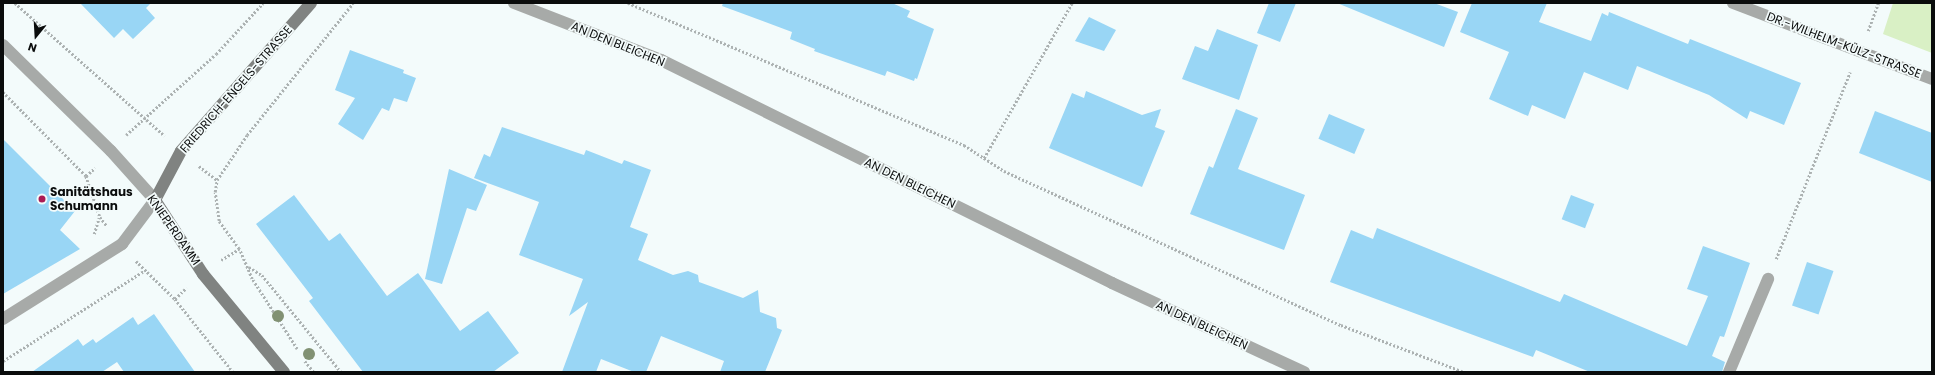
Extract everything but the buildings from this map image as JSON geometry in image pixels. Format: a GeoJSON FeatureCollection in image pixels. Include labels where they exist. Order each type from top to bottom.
{"type":"FeatureCollection","features":[{"type":"Feature","properties":{"kind":"main road","name":"FRIEDRICH-ENGELS-STRASSE"},"geometry":{"type":"LineString","coordinates":[[155,200],[181,151],[311,3]]}},
{"type":"Feature","properties":{"kind":"main road","name":"KNIEPERDAMM"},"geometry":{"type":"LineString","coordinates":[[155,200],[203,274],[284,372]]}},
{"type":"Feature","properties":{"kind":"street","name":"AN DEN BLEICHEN"},"geometry":{"type":"LineString","coordinates":[[514,3],[661,60],[1112,283],[1298,371]]}},
{"type":"Feature","properties":{"kind":"street","name":"DR.-WILHELM-KÜLZ-STRASSE"},"geometry":{"type":"LineString","coordinates":[[1733,3],[1861,50],[1932,79]]}},
{"type":"Feature","properties":{"kind":"street","name":"KNIEPERDAMM"},"geometry":{"type":"LineString","coordinates":[[3,45],[111,151],[155,200]]}},
{"type":"Feature","properties":{"kind":"street"},"geometry":{"type":"LineString","coordinates":[[3,319],[122,244],[155,200]]}},
{"type":"Feature","properties":{"kind":"street"},"geometry":{"type":"LineString","coordinates":[[1729,372],[1768,279]]}},
{"type":"Feature","properties":{"kind":"path"},"geometry":{"type":"LineString","coordinates":[[14,3],[144,118],[216,54],[263,3]]}},
{"type":"Feature","properties":{"kind":"path"},"geometry":{"type":"LineString","coordinates":[[314,372],[256,286],[249,267],[219,221],[215,207],[217,180],[247,135],[354,3]]}},
{"type":"Feature","properties":{"kind":"path"},"geometry":{"type":"LineString","coordinates":[[628,3],[964,145],[1004,171],[1341,325],[1464,372]]}},
{"type":"Feature","properties":{"kind":"path"},"geometry":{"type":"LineString","coordinates":[[984,158],[1072,3]]}},
{"type":"Feature","properties":{"kind":"path"},"geometry":{"type":"LineString","coordinates":[[1861,50],[1878,3]]}},
{"type":"Feature","properties":{"kind":"path"},"geometry":{"type":"LineString","coordinates":[[1768,279],[1854,64]]}},
{"type":"Feature","properties":{"kind":"path"},"geometry":{"type":"LineString","coordinates":[[3,92],[86,176]]}},
{"type":"Feature","properties":{"kind":"path"},"geometry":{"type":"LineString","coordinates":[[249,267],[262,275],[341,372]]}},
{"type":"Feature","properties":{"kind":"path"},"geometry":{"type":"LineString","coordinates":[[3,361],[144,271]]}},
{"type":"Feature","properties":{"kind":"path"},"geometry":{"type":"LineString","coordinates":[[175,299],[233,372]]}},
{"type":"Feature","properties":{"kind":"green space"},"geometry":{"type":"Polygon","coordinates":[[[1893,3],[1932,3],[1932,53],[1883,34],[1893,3]]]}},
{"type":"Feature","properties":{"kind":"place","name":"Sanitätshaus Schumann"},"geometry":{"type":"Point","coordinates":[42,199]}}]}
